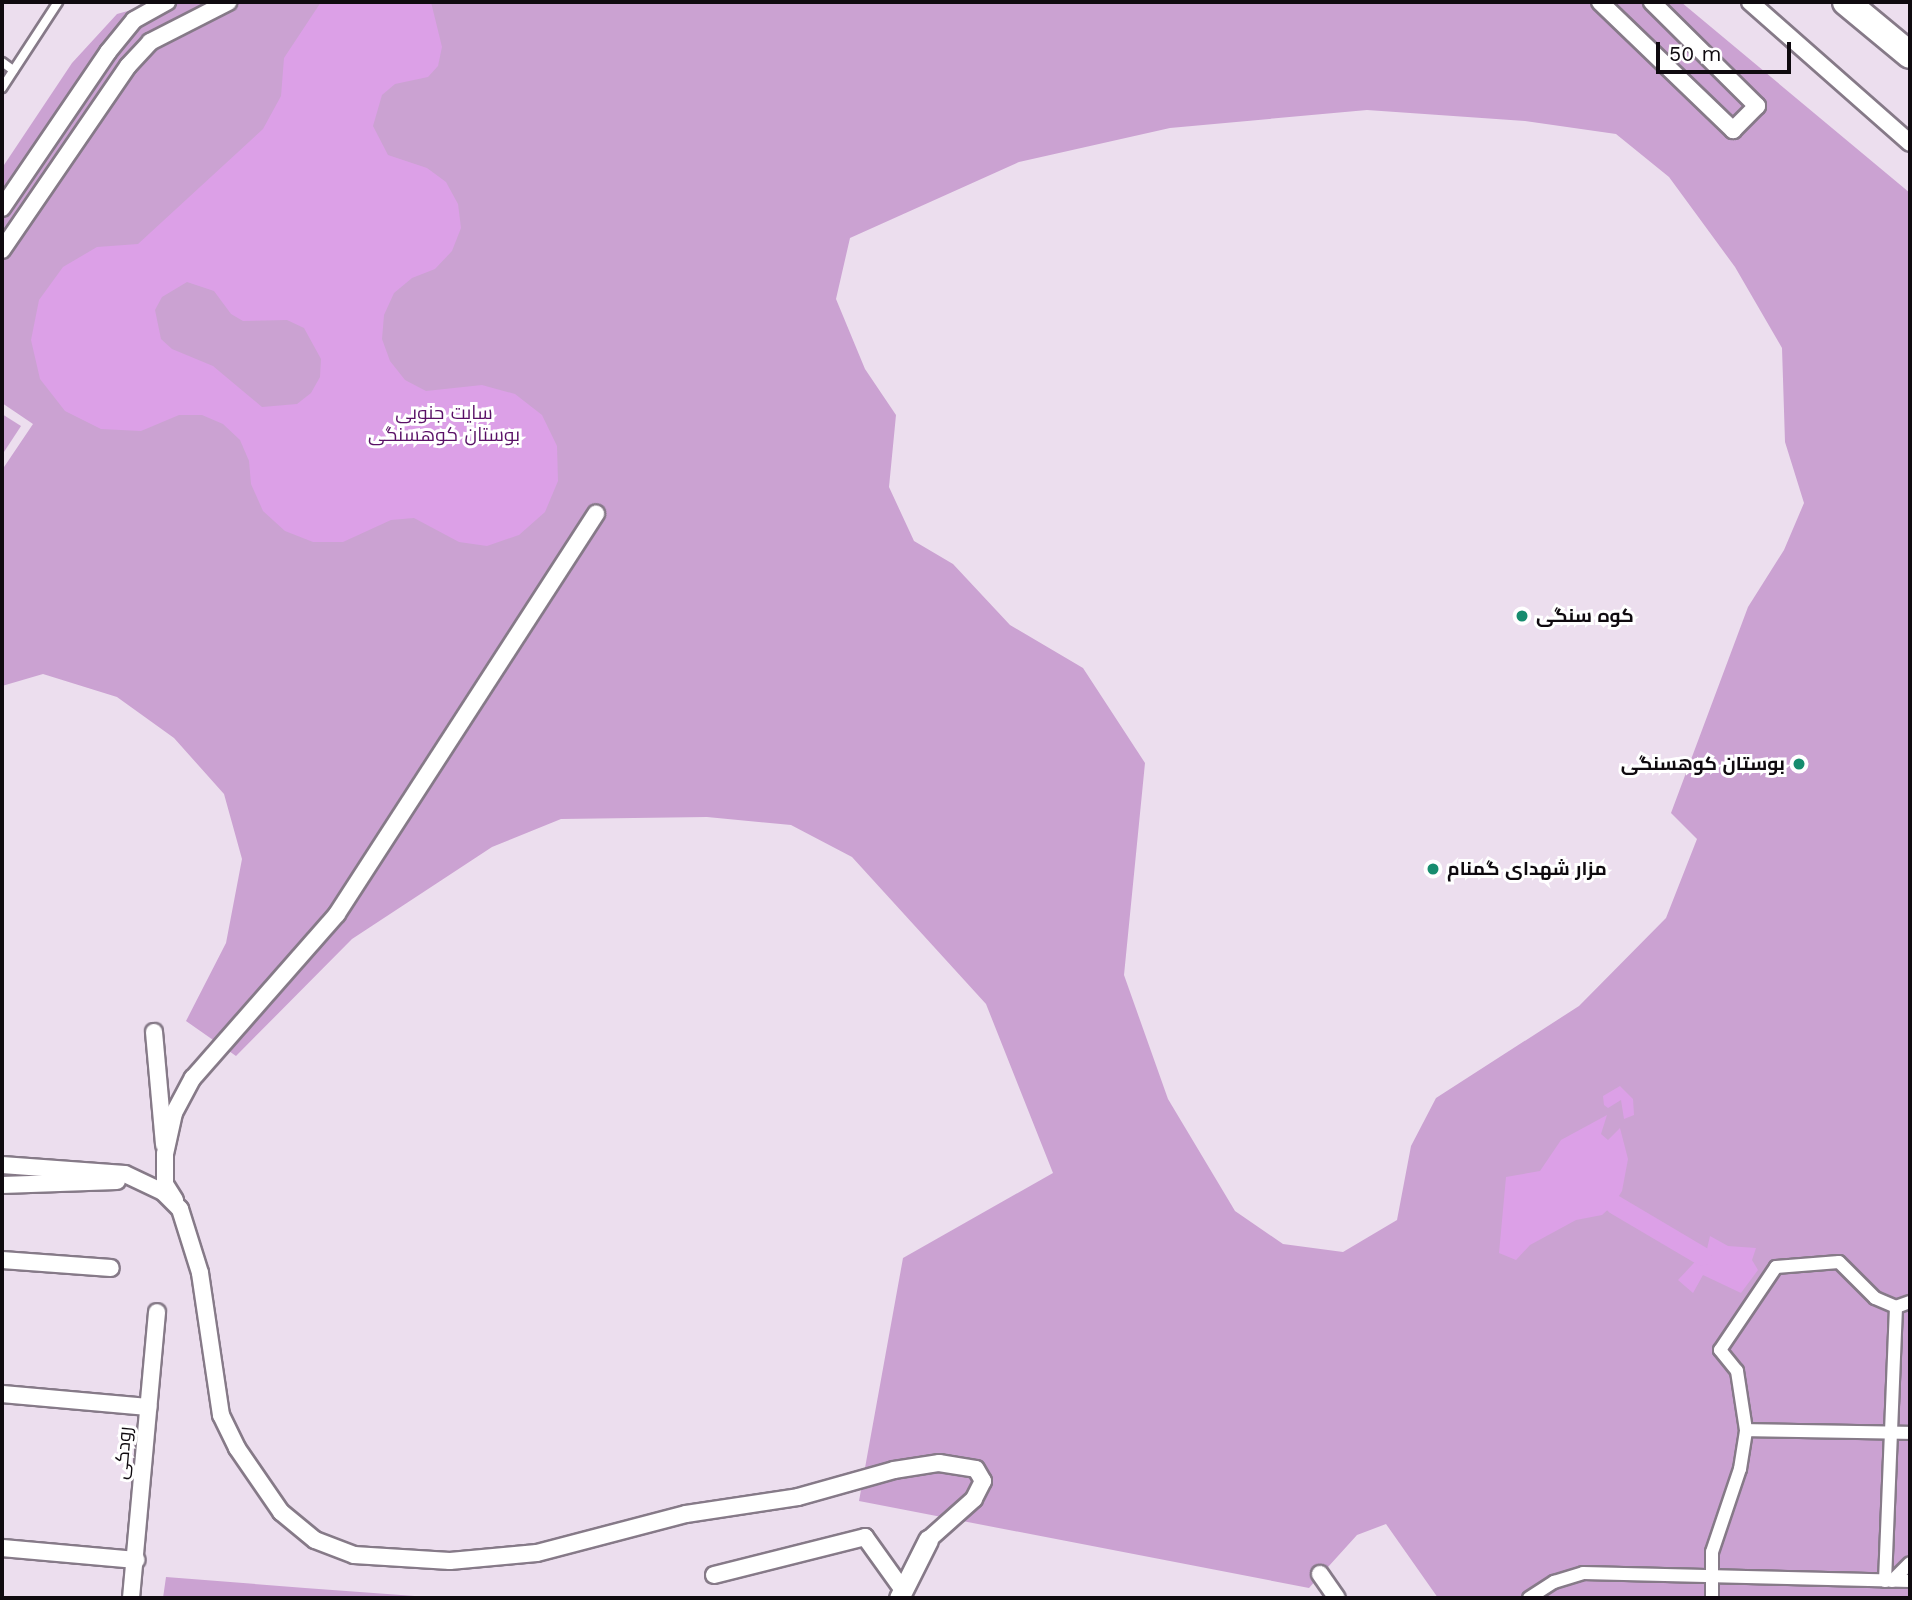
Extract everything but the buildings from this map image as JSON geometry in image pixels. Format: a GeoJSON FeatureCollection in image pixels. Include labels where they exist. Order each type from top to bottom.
{"type":"FeatureCollection","features":[{"type":"Feature","properties":{"kind":"highway"},"geometry":{"type":"LineString","coordinates":[[1846,2],[1910,55]]}},
{"type":"Feature","properties":{"kind":"street"},"geometry":{"type":"LineString","coordinates":[[2,208],[116,41],[134,20],[167,2]]}},
{"type":"Feature","properties":{"kind":"street"},"geometry":{"type":"LineString","coordinates":[[2,250],[128,65],[150,42],[228,2]]}},
{"type":"Feature","properties":{"kind":"street"},"geometry":{"type":"LineString","coordinates":[[1601,2],[1733,130],[1757,106],[1652,2]]}},
{"type":"Feature","properties":{"kind":"street"},"geometry":{"type":"LineString","coordinates":[[1750,2],[1910,143]]}},
{"type":"Feature","properties":{"kind":"street"},"geometry":{"type":"LineString","coordinates":[[165,1154],[174,1113],[193,1078],[337,914],[596,513]]}},
{"type":"Feature","properties":{"kind":"street"},"geometry":{"type":"LineString","coordinates":[[154,1032],[165,1154],[165,1184],[180,1209],[200,1273],[221,1415],[237,1448],[281,1513],[315,1540],[354,1555],[450,1561],[537,1553],[686,1514],[798,1497],[894,1471],[939,1463],[976,1469],[983,1481],[974,1499],[928,1540],[901,1594]]}},
{"type":"Feature","properties":{"kind":"street"},"geometry":{"type":"LineString","coordinates":[[2,1165],[125,1174],[163,1192],[180,1209]]}},
{"type":"Feature","properties":{"kind":"street"},"geometry":{"type":"LineString","coordinates":[[2,1185],[122,1181],[180,1209]]}},
{"type":"Feature","properties":{"kind":"street"},"geometry":{"type":"LineString","coordinates":[[2,1260],[111,1268]]}},
{"type":"Feature","properties":{"kind":"street"},"geometry":{"type":"LineString","coordinates":[[1712,1598],[1719,1523],[1740,1469],[1746,1430],[1737,1371],[1720,1350],[1776,1267],[1839,1262],[1875,1298],[1896,1307],[1910,1302]]}},
{"type":"Feature","properties":{"kind":"street"},"geometry":{"type":"LineString","coordinates":[[1888,1581],[1896,1307]]}},
{"type":"Feature","properties":{"kind":"street","name":"رودکی"},"geometry":{"type":"LineString","coordinates":[[131,1598],[157,1312]]}},
{"type":"Feature","properties":{"kind":"street"},"geometry":{"type":"LineString","coordinates":[[2,1394],[148,1407]]}},
{"type":"Feature","properties":{"kind":"street"},"geometry":{"type":"LineString","coordinates":[[1746,1430],[1910,1433]]}},
{"type":"Feature","properties":{"kind":"street"},"geometry":{"type":"LineString","coordinates":[[714,1575],[865,1537],[901,1594]]}},
{"type":"Feature","properties":{"kind":"street"},"geometry":{"type":"LineString","coordinates":[[2,1548],[136,1560]]}},
{"type":"Feature","properties":{"kind":"street"},"geometry":{"type":"LineString","coordinates":[[1888,1581],[1910,1563]]}},
{"type":"Feature","properties":{"kind":"street"},"geometry":{"type":"LineString","coordinates":[[1529,1598],[1554,1582],[1583,1573],[1713,1574],[1910,1581]]}},
{"type":"Feature","properties":{"kind":"street"},"geometry":{"type":"LineString","coordinates":[[1320,1574],[1337,1598]]}},
{"type":"Feature","properties":{"kind":"lane"},"geometry":{"type":"LineString","coordinates":[[2,88],[58,2]]}},
{"type":"Feature","properties":{"kind":"lane"},"geometry":{"type":"LineString","coordinates":[[2,62],[13,70]]}},
{"type":"Feature","properties":{"kind":"green space","name":"سایت جنوبی بوستان کوهسنگی"},"geometry":{"type":"Polygon","coordinates":[[[160,2],[1681,2],[1910,193],[1910,1598],[1438,1598],[1386,1524],[1357,1535],[1309,1588],[859,1501],[903,1258],[1053,1173],[986,1004],[852,857],[791,825],[707,817],[561,819],[492,847],[352,939],[236,1056],[186,1021],[226,943],[242,859],[224,794],[174,738],[117,697],[43,674],[2,686],[2,470],[33,424],[2,403],[2,168],[72,63],[117,14],[160,2]],[[1367,110],[1170,128],[1019,162],[850,238],[836,299],[865,369],[896,415],[889,487],[914,541],[953,564],[1010,625],[1083,668],[1145,763],[1124,975],[1168,1099],[1235,1211],[1283,1244],[1343,1252],[1397,1220],[1411,1146],[1436,1098],[1579,1006],[1666,918],[1697,839],[1671,813],[1748,607],[1784,550],[1804,503],[1785,442],[1782,348],[1735,267],[1669,177],[1616,134],[1525,121],[1367,110]]]}},
{"type":"Feature","properties":{"kind":"green space"},"geometry":{"type":"Polygon","coordinates":[[[2,414],[21,426],[2,455],[2,414]]]}},
{"type":"Feature","properties":{"kind":"green space"},"geometry":{"type":"Polygon","coordinates":[[[166,1577],[305,1588],[442,1598],[163,1598],[166,1577]]]}},
{"type":"Feature","properties":{"kind":"shaded area"},"geometry":{"type":"Polygon","coordinates":[[[321,2],[431,2],[442,47],[438,66],[428,77],[395,84],[382,95],[373,126],[388,155],[427,168],[446,182],[458,204],[461,228],[452,251],[435,269],[412,278],[394,293],[384,315],[382,339],[390,361],[405,380],[426,391],[482,385],[515,394],[542,415],[557,446],[558,481],[545,512],[519,535],[487,546],[459,542],[414,518],[391,520],[343,542],[313,542],[285,531],[263,511],[251,484],[249,461],[240,440],[223,424],[202,415],[179,415],[141,431],[101,429],[65,411],[40,379],[31,340],[39,300],[63,267],[97,247],[138,244],[263,129],[281,96],[284,58],[321,2]],[[187,282],[162,297],[155,310],[161,339],[172,349],[213,366],[262,407],[297,404],[311,393],[320,377],[321,359],[304,328],[287,320],[243,321],[231,314],[214,291],[187,282]]]}},
{"type":"Feature","properties":{"kind":"shaded area"},"geometry":{"type":"Polygon","coordinates":[[[1620,1086],[1633,1099],[1634,1115],[1624,1119],[1621,1100],[1608,1108],[1604,1105],[1603,1096],[1620,1086]]]}},
{"type":"Feature","properties":{"kind":"shaded area"},"geometry":{"type":"Polygon","coordinates":[[[1607,1115],[1601,1134],[1608,1140],[1620,1128],[1628,1159],[1622,1191],[1614,1204],[1602,1215],[1576,1220],[1530,1245],[1516,1260],[1499,1253],[1506,1177],[1540,1171],[1561,1140],[1607,1115]]]}},
{"type":"Feature","properties":{"kind":"shaded area"},"geometry":{"type":"Polygon","coordinates":[[[1710,1236],[1728,1246],[1756,1248],[1752,1260],[1758,1270],[1741,1293],[1703,1275],[1693,1293],[1678,1280],[1707,1249],[1710,1236]]]}},
{"type":"Feature","properties":{"kind":"waterway"},"geometry":{"type":"LineString","coordinates":[[1614,1204],[1702,1256]]}},
{"type":"Feature","properties":{"kind":"place","name":"کوه سنگی"},"geometry":{"type":"Point","coordinates":[1522,616]}},
{"type":"Feature","properties":{"kind":"place","name":"بوستان کوهسنگی"},"geometry":{"type":"Point","coordinates":[1799,764]}},
{"type":"Feature","properties":{"kind":"place","name":"مزار شهدای گمنام"},"geometry":{"type":"Point","coordinates":[1433,869]}}]}
